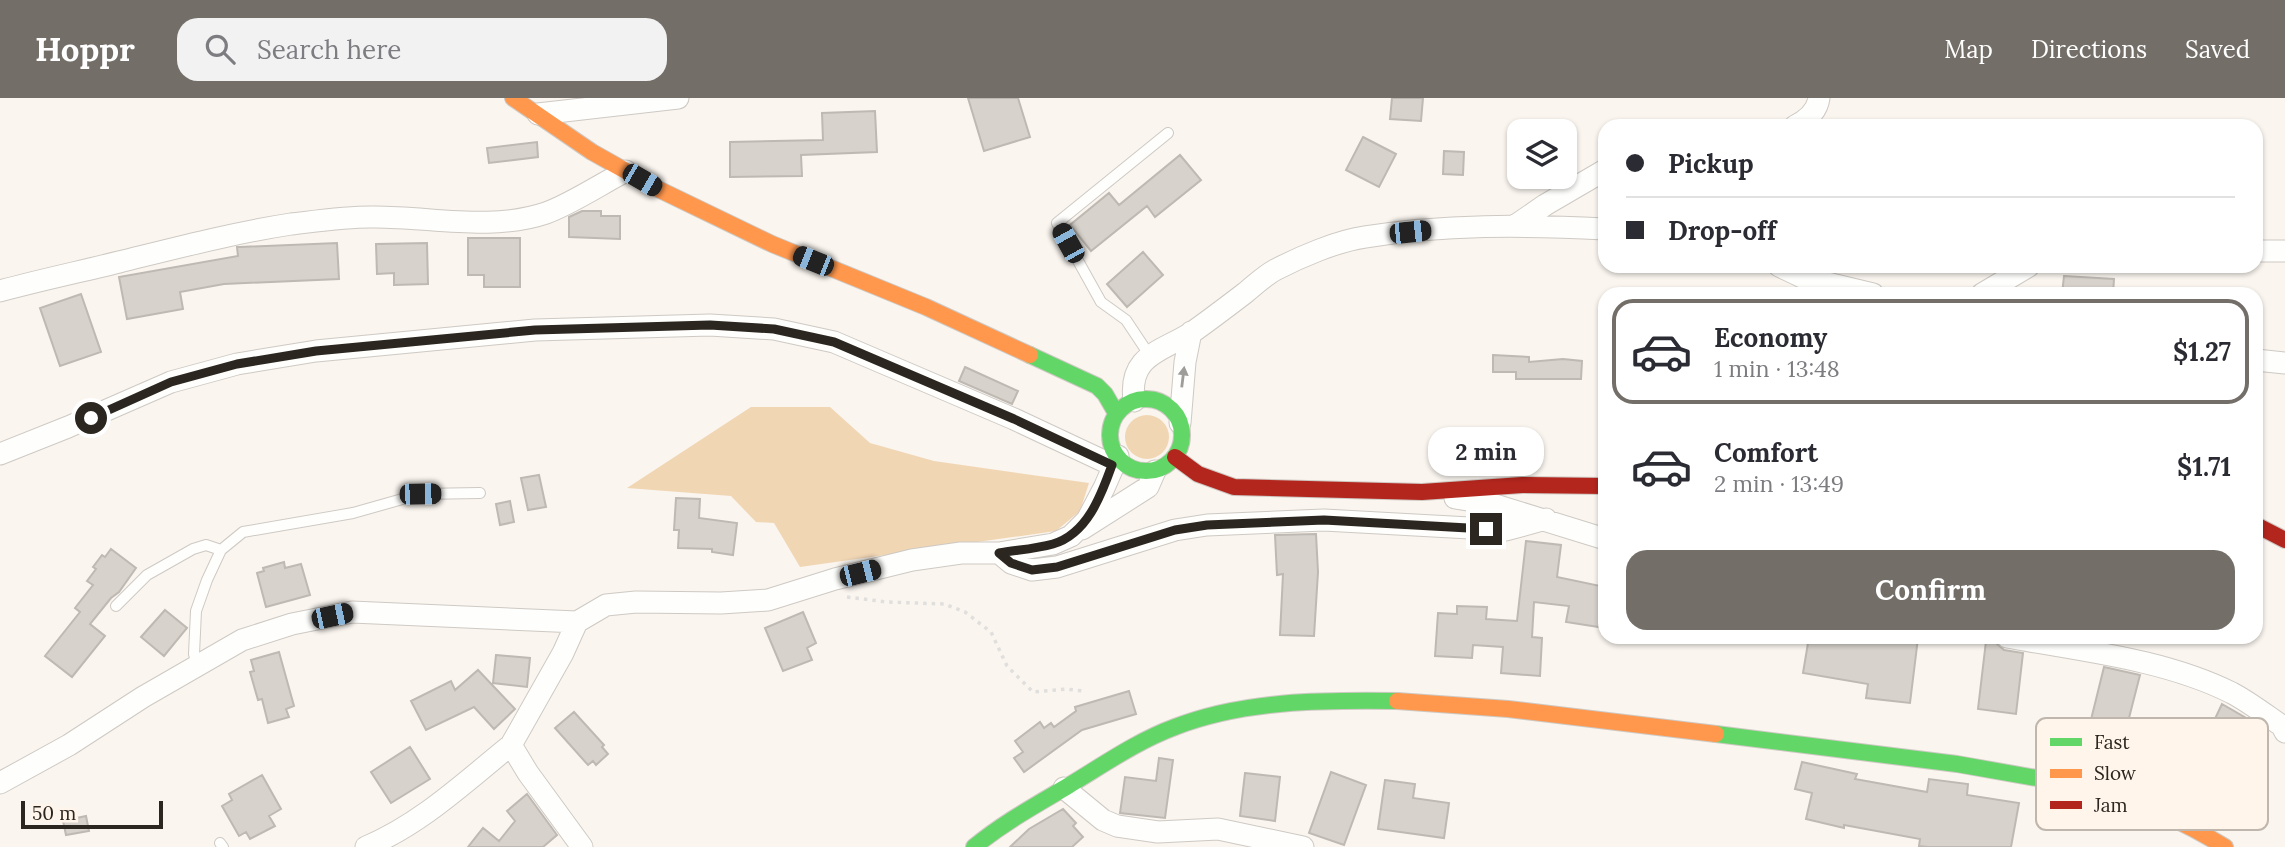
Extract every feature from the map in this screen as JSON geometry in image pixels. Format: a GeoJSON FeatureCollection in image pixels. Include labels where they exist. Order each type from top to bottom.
{"type":"FeatureCollection","features":[{"type":"Feature","properties":{"kind":"street"},"geometry":{"type":"LineString","coordinates":[[513,98],[592,152],[658,190],[772,244],[926,307],[1076,375],[1097,386],[1116,413]]}},
{"type":"Feature","properties":{"kind":"street"},"geometry":{"type":"LineString","coordinates":[[538,114],[678,98]]}},
{"type":"Feature","properties":{"kind":"street"},"geometry":{"type":"LineString","coordinates":[[1806,119],[1818,108],[1819,98]]}},
{"type":"Feature","properties":{"kind":"street"},"geometry":{"type":"LineString","coordinates":[[0,291],[50,276],[116,263],[204,240],[291,225],[369,217],[502,222],[546,213],[626,172]]}},
{"type":"Feature","properties":{"kind":"street"},"geometry":{"type":"LineString","coordinates":[[1516,225],[1598,174]]}},
{"type":"Feature","properties":{"kind":"street"},"geometry":{"type":"LineString","coordinates":[[1134,401],[1133,377],[1150,356],[1191,332],[1272,271],[1325,249],[1363,237],[1433,230],[1516,225],[1598,229]]}},
{"type":"Feature","properties":{"kind":"street"},"geometry":{"type":"LineString","coordinates":[[2263,251],[2285,251]]}},
{"type":"Feature","properties":{"kind":"street"},"geometry":{"type":"LineString","coordinates":[[1795,273],[1845,287]]}},
{"type":"Feature","properties":{"kind":"street"},"geometry":{"type":"LineString","coordinates":[[1994,287],[2017,273]]}},
{"type":"Feature","properties":{"kind":"street"},"geometry":{"type":"LineString","coordinates":[[0,454],[68,428],[171,382],[237,364],[316,351],[535,330],[710,325],[774,329],[834,342],[1115,460],[1130,469],[1155,471],[1175,457],[1181,445],[1185,362],[1191,332]]}},
{"type":"Feature","properties":{"kind":"street"},"geometry":{"type":"LineString","coordinates":[[2263,361],[2285,363]]}},
{"type":"Feature","properties":{"kind":"street"},"geometry":{"type":"LineString","coordinates":[[1071,536],[1087,520],[1115,460],[1109,440],[1111,423],[1116,413],[1134,401],[1156,401],[1166,405],[1180,423]]}},
{"type":"Feature","properties":{"kind":"street"},"geometry":{"type":"LineString","coordinates":[[1175,457],[1198,474],[1234,486],[1422,492],[1522,485],[1598,486]]}},
{"type":"Feature","properties":{"kind":"street"},"geometry":{"type":"LineString","coordinates":[[0,783],[69,745],[242,640],[292,624],[352,612],[577,622],[606,605],[768,600],[821,583],[912,560],[961,553],[999,553],[1054,544],[1147,487],[1155,471]]}},
{"type":"Feature","properties":{"kind":"street"},"geometry":{"type":"LineString","coordinates":[[1422,492],[1492,505],[1598,537]]}},
{"type":"Feature","properties":{"kind":"street"},"geometry":{"type":"LineString","coordinates":[[999,553],[1011,563],[1032,570],[1057,567],[1175,530],[1207,525],[1324,520],[1506,530],[1546,519]]}},
{"type":"Feature","properties":{"kind":"street"},"geometry":{"type":"LineString","coordinates":[[2263,529],[2285,540]]}},
{"type":"Feature","properties":{"kind":"street"},"geometry":{"type":"LineString","coordinates":[[366,847],[386,839],[429,812],[511,745],[563,653],[577,622]]}},
{"type":"Feature","properties":{"kind":"street"},"geometry":{"type":"LineString","coordinates":[[2045,644],[2122,658],[2181,673],[2232,694],[2282,726],[2285,732]]}},
{"type":"Feature","properties":{"kind":"street"},"geometry":{"type":"LineString","coordinates":[[974,847],[1022,812],[1152,736],[1212,715],[1282,705],[1370,700],[1507,709],[1653,728],[1803,743],[1970,766],[2036,778]]}},
{"type":"Feature","properties":{"kind":"street"},"geometry":{"type":"LineString","coordinates":[[511,745],[582,847]]}},
{"type":"Feature","properties":{"kind":"street"},"geometry":{"type":"LineString","coordinates":[[1064,788],[1103,820],[1117,827],[1158,832],[1218,829],[1303,847]]}},
{"type":"Feature","properties":{"kind":"street"},"geometry":{"type":"LineString","coordinates":[[2197,830],[2225,847]]}},
{"type":"Feature","properties":{"kind":"lane"},"geometry":{"type":"LineString","coordinates":[[1150,356],[1126,320],[1101,302],[1057,223],[1168,133]]}},
{"type":"Feature","properties":{"kind":"lane"},"geometry":{"type":"LineString","coordinates":[[197,666],[194,654],[196,611],[221,550],[243,532],[353,513],[420,494],[480,493]]}},
{"type":"Feature","properties":{"kind":"lane"},"geometry":{"type":"LineString","coordinates":[[116,606],[147,575],[193,549],[206,545],[221,550]]}},
{"type":"Feature","properties":{"kind":"path"},"geometry":{"type":"LineString","coordinates":[[821,583],[841,596],[887,602],[944,604],[965,612],[991,632],[1007,666],[1033,692],[1066,689],[1083,691]]}},
{"type":"Feature","properties":{"kind":"shaded area"},"geometry":{"type":"Polygon","coordinates":[[[751,407],[830,407],[870,443],[934,461],[1089,483],[1080,511],[1056,531],[800,567],[774,523],[756,522],[731,496],[627,488],[751,407]]]}},
{"type":"Feature","properties":{"kind":"shaded area"},"geometry":{"type":"Polygon","coordinates":[[[1147,415],[1162,422],[1169,437],[1162,452],[1147,459],[1132,452],[1125,437],[1132,422],[1147,415]]]}},
{"type":"Feature","properties":{"kind":"building"},"geometry":{"type":"Polygon","coordinates":[[[968,98],[1018,98],[1030,137],[984,151],[968,98]]]}},
{"type":"Feature","properties":{"kind":"building"},"geometry":{"type":"Polygon","coordinates":[[[1392,98],[1423,98],[1421,121],[1390,119],[1392,98]]]}},
{"type":"Feature","properties":{"kind":"building"},"geometry":{"type":"Polygon","coordinates":[[[875,111],[877,152],[801,155],[802,176],[730,177],[730,142],[823,140],[822,113],[875,111]]]}},
{"type":"Feature","properties":{"kind":"building"},"geometry":{"type":"Polygon","coordinates":[[[1363,137],[1396,154],[1379,187],[1346,170],[1363,137]]]}},
{"type":"Feature","properties":{"kind":"building"},"geometry":{"type":"Polygon","coordinates":[[[537,142],[538,157],[489,163],[487,148],[537,142]]]}},
{"type":"Feature","properties":{"kind":"building"},"geometry":{"type":"Polygon","coordinates":[[[1444,151],[1464,152],[1463,175],[1443,174],[1444,151]]]}},
{"type":"Feature","properties":{"kind":"building"},"geometry":{"type":"Polygon","coordinates":[[[1180,155],[1201,180],[1155,217],[1147,206],[1091,251],[1070,225],[1109,193],[1119,205],[1180,155]]]}},
{"type":"Feature","properties":{"kind":"building"},"geometry":{"type":"Polygon","coordinates":[[[582,211],[601,211],[601,216],[620,216],[620,239],[569,237],[569,217],[582,211]]]}},
{"type":"Feature","properties":{"kind":"building"},"geometry":{"type":"Polygon","coordinates":[[[468,238],[520,238],[520,287],[484,287],[484,275],[468,275],[468,238]]]}},
{"type":"Feature","properties":{"kind":"building"},"geometry":{"type":"Polygon","coordinates":[[[337,243],[339,279],[224,284],[180,292],[183,309],[127,319],[119,277],[238,256],[237,247],[337,243]]]}},
{"type":"Feature","properties":{"kind":"building"},"geometry":{"type":"Polygon","coordinates":[[[427,243],[428,284],[394,285],[394,273],[377,274],[376,244],[427,243]]]}},
{"type":"Feature","properties":{"kind":"building"},"geometry":{"type":"Polygon","coordinates":[[[1143,252],[1163,275],[1127,307],[1107,284],[1143,252]]]}},
{"type":"Feature","properties":{"kind":"building"},"geometry":{"type":"Polygon","coordinates":[[[2064,276],[2114,279],[2113,287],[2063,287],[2064,276]]]}},
{"type":"Feature","properties":{"kind":"building"},"geometry":{"type":"Polygon","coordinates":[[[81,294],[101,352],[60,366],[40,308],[81,294]]]}},
{"type":"Feature","properties":{"kind":"building"},"geometry":{"type":"Polygon","coordinates":[[[1493,355],[1529,357],[1529,362],[1563,359],[1582,361],[1581,379],[1516,379],[1516,372],[1493,372],[1493,355]]]}},
{"type":"Feature","properties":{"kind":"building"},"geometry":{"type":"Polygon","coordinates":[[[965,367],[1018,391],[1012,404],[959,381],[965,367]]]}},
{"type":"Feature","properties":{"kind":"building"},"geometry":{"type":"Polygon","coordinates":[[[539,475],[546,507],[528,510],[521,478],[539,475]]]}},
{"type":"Feature","properties":{"kind":"building"},"geometry":{"type":"Polygon","coordinates":[[[676,498],[700,499],[699,518],[737,523],[733,555],[712,552],[712,549],[678,548],[679,530],[674,530],[676,498]]]}},
{"type":"Feature","properties":{"kind":"building"},"geometry":{"type":"Polygon","coordinates":[[[510,501],[514,522],[500,525],[496,504],[510,501]]]}},
{"type":"Feature","properties":{"kind":"building"},"geometry":{"type":"Polygon","coordinates":[[[1316,534],[1318,572],[1314,636],[1280,635],[1283,574],[1277,575],[1275,535],[1316,534]]]}},
{"type":"Feature","properties":{"kind":"building"},"geometry":{"type":"Polygon","coordinates":[[[1526,541],[1561,545],[1557,577],[1598,586],[1598,627],[1566,622],[1569,606],[1534,602],[1532,637],[1542,638],[1540,676],[1501,673],[1503,647],[1473,645],[1472,658],[1435,656],[1438,613],[1457,614],[1457,606],[1487,607],[1486,619],[1517,621],[1526,541]]]}},
{"type":"Feature","properties":{"kind":"building"},"geometry":{"type":"Polygon","coordinates":[[[111,549],[136,568],[90,624],[105,636],[72,677],[45,656],[80,612],[75,608],[93,585],[87,581],[96,569],[93,567],[102,555],[105,557],[111,549]]]}},
{"type":"Feature","properties":{"kind":"building"},"geometry":{"type":"Polygon","coordinates":[[[284,562],[285,568],[301,564],[310,595],[266,607],[257,573],[264,571],[263,568],[284,562]]]}},
{"type":"Feature","properties":{"kind":"building"},"geometry":{"type":"Polygon","coordinates":[[[165,610],[187,628],[164,656],[141,637],[165,610]]]}},
{"type":"Feature","properties":{"kind":"building"},"geometry":{"type":"Polygon","coordinates":[[[803,612],[816,643],[807,648],[812,660],[783,671],[765,628],[803,612]]]}},
{"type":"Feature","properties":{"kind":"building"},"geometry":{"type":"Polygon","coordinates":[[[1808,644],[1917,644],[1910,703],[1866,698],[1868,684],[1803,673],[1808,644]]]}},
{"type":"Feature","properties":{"kind":"building"},"geometry":{"type":"Polygon","coordinates":[[[1986,644],[1997,644],[2004,650],[2023,653],[2016,714],[1978,709],[1986,644]]]}},
{"type":"Feature","properties":{"kind":"building"},"geometry":{"type":"Polygon","coordinates":[[[279,652],[294,706],[286,709],[289,717],[268,723],[262,699],[258,700],[250,672],[254,671],[251,660],[279,652]]]}},
{"type":"Feature","properties":{"kind":"building"},"geometry":{"type":"Polygon","coordinates":[[[496,655],[530,658],[527,687],[493,683],[496,655]]]}},
{"type":"Feature","properties":{"kind":"building"},"geometry":{"type":"Polygon","coordinates":[[[2104,667],[2140,675],[2129,718],[2091,718],[2104,667]]]}},
{"type":"Feature","properties":{"kind":"building"},"geometry":{"type":"Polygon","coordinates":[[[478,670],[515,709],[494,729],[474,707],[426,730],[411,701],[451,681],[455,690],[478,670]]]}},
{"type":"Feature","properties":{"kind":"building"},"geometry":{"type":"Polygon","coordinates":[[[1129,691],[1136,714],[1082,730],[1024,772],[1014,758],[1023,752],[1015,741],[1040,722],[1044,728],[1051,723],[1054,727],[1076,711],[1075,707],[1129,691]]]}},
{"type":"Feature","properties":{"kind":"building"},"geometry":{"type":"Polygon","coordinates":[[[2222,704],[2246,718],[2215,718],[2222,704]]]}},
{"type":"Feature","properties":{"kind":"building"},"geometry":{"type":"Polygon","coordinates":[[[574,712],[604,745],[602,747],[608,754],[596,765],[593,761],[588,765],[555,728],[574,712]]]}},
{"type":"Feature","properties":{"kind":"building"},"geometry":{"type":"Polygon","coordinates":[[[410,747],[430,779],[391,803],[371,772],[410,747]]]}},
{"type":"Feature","properties":{"kind":"building"},"geometry":{"type":"Polygon","coordinates":[[[1159,758],[1173,760],[1165,818],[1120,813],[1125,777],[1156,781],[1159,758]]]}},
{"type":"Feature","properties":{"kind":"building"},"geometry":{"type":"Polygon","coordinates":[[[1802,762],[1857,774],[1855,779],[1927,792],[1929,779],[1968,784],[1967,795],[2019,803],[2011,847],[1919,846],[1920,839],[1844,825],[1844,828],[1806,819],[1812,793],[1795,789],[1802,762]]]}},
{"type":"Feature","properties":{"kind":"building"},"geometry":{"type":"Polygon","coordinates":[[[1331,772],[1366,785],[1344,845],[1309,833],[1331,772]]]}},
{"type":"Feature","properties":{"kind":"building"},"geometry":{"type":"Polygon","coordinates":[[[1245,773],[1280,777],[1275,821],[1240,816],[1245,773]]]}},
{"type":"Feature","properties":{"kind":"building"},"geometry":{"type":"Polygon","coordinates":[[[262,775],[281,809],[269,816],[275,826],[250,839],[246,832],[239,836],[222,806],[232,800],[229,794],[262,775]]]}},
{"type":"Feature","properties":{"kind":"building"},"geometry":{"type":"Polygon","coordinates":[[[1385,780],[1415,784],[1413,798],[1449,803],[1444,838],[1378,829],[1385,780]]]}},
{"type":"Feature","properties":{"kind":"building"},"geometry":{"type":"Polygon","coordinates":[[[527,794],[557,835],[543,847],[468,847],[483,828],[499,841],[515,821],[507,811],[527,794]]]}},
{"type":"Feature","properties":{"kind":"building"},"geometry":{"type":"Polygon","coordinates":[[[1063,809],[1076,823],[1073,826],[1083,837],[1072,847],[1010,847],[1029,829],[1063,809]]]}},
{"type":"Feature","properties":{"kind":"building"},"geometry":{"type":"Polygon","coordinates":[[[86,816],[89,831],[66,835],[63,821],[86,816]]]}},
{"type":"Feature","properties":{"kind":"traffic: fast"},"geometry":{"type":"LineString","coordinates":[[1030,355],[1097,386],[1116,413]]}},
{"type":"Feature","properties":{"kind":"traffic: fast"},"geometry":{"type":"LineString","coordinates":[[1146,399],[1160,402],[1172,409],[1179,421],[1182,435],[1179,449],[1172,461],[1160,468],[1146,471],[1132,468],[1120,461],[1113,449],[1110,435],[1113,421],[1120,409],[1132,402],[1146,399]]}},
{"type":"Feature","properties":{"kind":"traffic: fast"},"geometry":{"type":"LineString","coordinates":[[974,847],[996,830],[1120,754],[1147,739],[1201,718],[1229,711],[1285,704],[1397,701]]}},
{"type":"Feature","properties":{"kind":"traffic: fast"},"geometry":{"type":"LineString","coordinates":[[1716,734],[1957,764],[2036,778]]}},
{"type":"Feature","properties":{"kind":"traffic: slow"},"geometry":{"type":"LineString","coordinates":[[513,98],[592,152],[658,189],[772,244],[926,307],[1030,355]]}},
{"type":"Feature","properties":{"kind":"traffic: slow"},"geometry":{"type":"LineString","coordinates":[[1397,701],[1508,709],[1716,734]]}},
{"type":"Feature","properties":{"kind":"traffic: slow"},"geometry":{"type":"LineString","coordinates":[[2194,830],[2225,847]]}},
{"type":"Feature","properties":{"kind":"traffic: jam"},"geometry":{"type":"LineString","coordinates":[[1175,457],[1198,474],[1234,487],[1422,492],[1522,485],[1598,486]]}},
{"type":"Feature","properties":{"kind":"traffic: jam"},"geometry":{"type":"LineString","coordinates":[[2263,529],[2285,540]]}},
{"type":"Feature","properties":{"kind":"route"},"geometry":{"type":"LineString","coordinates":[[91,418],[171,382],[237,364],[316,351],[535,330],[710,325],[774,329],[834,342],[1014,419],[1112,465],[1104,488],[1087,520],[1071,536],[1054,544],[999,553],[1011,563],[1032,570],[1057,567],[1175,530],[1207,525],[1324,520],[1486,529]]}}]}
